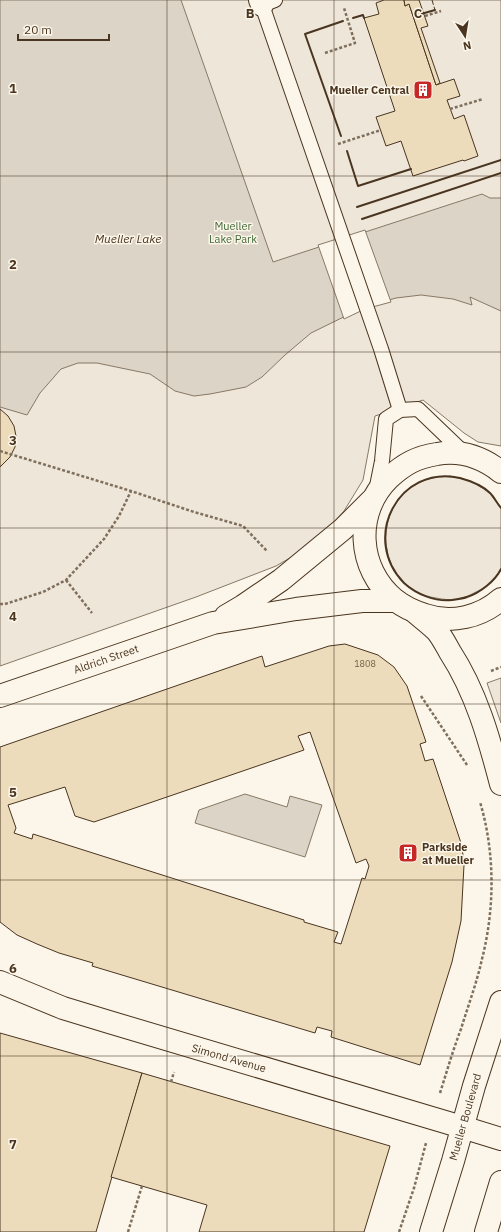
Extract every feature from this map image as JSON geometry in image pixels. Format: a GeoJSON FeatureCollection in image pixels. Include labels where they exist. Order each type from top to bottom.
{"type":"FeatureCollection","features":[{"type":"Feature","properties":{"kind":"street","name":"Aldrich Street"},"geometry":{"type":"LineString","coordinates":[[213,623],[244,606],[281,580],[343,528],[374,497],[380,487],[400,468],[422,456],[448,452],[465,454],[497,467]]}},
{"type":"Feature","properties":{"kind":"street"},"geometry":{"type":"LineString","coordinates":[[374,497],[367,514],[364,528],[365,547],[368,562],[374,576],[384,589],[437,632],[463,674],[472,692],[501,784]]}},
{"type":"Feature","properties":{"kind":"street"},"geometry":{"type":"LineString","coordinates":[[405,606],[432,618],[447,619],[466,617],[480,612],[493,606],[501,599]]}},
{"type":"Feature","properties":{"kind":"street","name":"Aldrich Street"},"geometry":{"type":"LineString","coordinates":[[0,696],[213,623],[296,609],[362,601],[405,606]]}},
{"type":"Feature","properties":{"kind":"street","name":"Simond Avenue"},"geometry":{"type":"LineString","coordinates":[[0,982],[70,1010],[462,1126],[501,1139]]}},
{"type":"Feature","properties":{"kind":"street","name":"Mueller Boulevard"},"geometry":{"type":"LineString","coordinates":[[431,1232],[462,1126],[501,1002]]}},
{"type":"Feature","properties":{"kind":"street"},"geometry":{"type":"LineString","coordinates":[[486,1232],[501,1182]]}},
{"type":"Feature","properties":{"kind":"lane"},"geometry":{"type":"LineString","coordinates":[[266,2],[330,202],[381,349],[400,410]]}},
{"type":"Feature","properties":{"kind":"lane"},"geometry":{"type":"LineString","coordinates":[[374,497],[382,461],[386,419],[400,410],[418,409],[465,454]]}},
{"type":"Feature","properties":{"kind":"path"},"geometry":{"type":"LineString","coordinates":[[326,53],[355,43],[344,8]]}},
{"type":"Feature","properties":{"kind":"path"},"geometry":{"type":"LineString","coordinates":[[425,16],[441,11]]}},
{"type":"Feature","properties":{"kind":"path"},"geometry":{"type":"LineString","coordinates":[[450,109],[482,99]]}},
{"type":"Feature","properties":{"kind":"path"},"geometry":{"type":"LineString","coordinates":[[338,144],[381,130]]}},
{"type":"Feature","properties":{"kind":"path"},"geometry":{"type":"LineString","coordinates":[[0,451],[243,526],[267,551]]}},
{"type":"Feature","properties":{"kind":"path"},"geometry":{"type":"LineString","coordinates":[[0,604],[5,604],[43,592],[66,580],[104,539],[119,516],[131,491]]}},
{"type":"Feature","properties":{"kind":"path"},"geometry":{"type":"LineString","coordinates":[[66,580],[92,613]]}},
{"type":"Feature","properties":{"kind":"path"},"geometry":{"type":"LineString","coordinates":[[421,696],[470,770]]}},
{"type":"Feature","properties":{"kind":"path"},"geometry":{"type":"LineString","coordinates":[[399,1232],[414,1188],[432,1118],[483,958],[489,920],[492,885],[490,849],[484,816],[478,797]]}},
{"type":"Feature","properties":{"kind":"path"},"geometry":{"type":"LineString","coordinates":[[171,1082],[174,1072]]}},
{"type":"Feature","properties":{"kind":"path"},"geometry":{"type":"LineString","coordinates":[[128,1232],[142,1186]]}},
{"type":"Feature","properties":{"kind":"green space","name":"Mueller Lake Park"},"geometry":{"type":"Polygon","coordinates":[[[0,0],[501,0],[501,446],[478,442],[464,433],[423,400],[375,416],[363,480],[344,511],[326,531],[307,548],[276,566],[196,597],[0,666],[0,0]]]}},
{"type":"Feature","properties":{"kind":"green space"},"geometry":{"type":"Polygon","coordinates":[[[450,476],[471,481],[489,492],[501,508],[501,569],[499,573],[490,583],[478,591],[465,597],[451,600],[436,598],[415,591],[400,578],[390,561],[386,542],[388,522],[396,504],[409,489],[429,479],[450,476]]]}},
{"type":"Feature","properties":{"kind":"green space"},"geometry":{"type":"Polygon","coordinates":[[[501,678],[501,723],[487,683],[501,678]]]}},
{"type":"Feature","properties":{"kind":"water","name":"Mueller Lake"},"geometry":{"type":"Polygon","coordinates":[[[0,0],[181,0],[273,262],[482,194],[490,198],[501,198],[501,311],[470,297],[472,305],[453,299],[421,295],[396,298],[364,307],[311,333],[262,377],[246,387],[194,396],[175,391],[150,374],[97,363],[78,363],[61,369],[40,393],[27,415],[0,407],[0,0]]]}},
{"type":"Feature","properties":{"kind":"water"},"geometry":{"type":"Polygon","coordinates":[[[245,794],[287,807],[290,796],[322,805],[305,857],[195,823],[199,810],[245,794]]]}},
{"type":"Feature","properties":{"kind":"pier"},"geometry":{"type":"Polygon","coordinates":[[[365,230],[391,302],[365,309],[344,319],[318,245],[365,230]]]}},
{"type":"Feature","properties":{"kind":"building","name":"Mueller Central"},"geometry":{"type":"Polygon","coordinates":[[[384,0],[404,0],[405,6],[409,4],[436,85],[454,79],[460,96],[447,100],[454,119],[464,115],[478,156],[413,176],[401,141],[386,146],[376,117],[395,111],[364,18],[379,14],[376,3],[384,0]]]}},
{"type":"Feature","properties":{"kind":"building"},"geometry":{"type":"Polygon","coordinates":[[[404,0],[419,0],[428,26],[421,28],[440,83],[436,85],[409,4],[405,6],[404,0]]]}},
{"type":"Feature","properties":{"kind":"building"},"geometry":{"type":"Polygon","coordinates":[[[0,409],[8,416],[14,426],[16,436],[15,447],[10,457],[0,467],[0,409]]]}},
{"type":"Feature","properties":{"kind":"building","name":"Parkside at Mueller"},"geometry":{"type":"Polygon","coordinates":[[[345,644],[378,655],[394,667],[407,686],[426,742],[420,744],[425,761],[433,759],[462,846],[464,865],[461,921],[452,962],[420,1065],[331,1037],[332,1031],[317,1027],[315,1033],[92,966],[93,963],[59,953],[17,935],[0,922],[0,747],[262,656],[265,667],[329,646],[345,644]],[[310,732],[298,736],[304,750],[94,822],[75,816],[65,787],[8,805],[16,828],[14,833],[32,839],[33,834],[304,920],[304,922],[338,932],[334,942],[341,944],[362,878],[365,879],[369,866],[366,859],[356,863],[310,732]]]}},
{"type":"Feature","properties":{"kind":"building"},"geometry":{"type":"Polygon","coordinates":[[[0,1033],[142,1073],[96,1232],[0,1232],[0,1033]]]}},
{"type":"Feature","properties":{"kind":"building"},"geometry":{"type":"Polygon","coordinates":[[[142,1073],[390,1146],[364,1232],[199,1232],[207,1205],[111,1177],[142,1073]]]}},
{"type":"Feature","properties":{"kind":"fence"},"geometry":{"type":"LineString","coordinates":[[432,0],[435,10]]}},
{"type":"Feature","properties":{"kind":"wall"},"geometry":{"type":"LineString","coordinates":[[421,14],[435,10]]}},
{"type":"Feature","properties":{"kind":"wall"},"geometry":{"type":"LineString","coordinates":[[353,18],[363,15],[364,18]]}},
{"type":"Feature","properties":{"kind":"wall"},"geometry":{"type":"LineString","coordinates":[[341,136],[305,34],[343,21]]}},
{"type":"Feature","properties":{"kind":"wall"},"geometry":{"type":"LineString","coordinates":[[347,151],[358,186],[411,169]]}},
{"type":"Feature","properties":{"kind":"wall"},"geometry":{"type":"LineString","coordinates":[[357,207],[501,160]]}},
{"type":"Feature","properties":{"kind":"wall"},"geometry":{"type":"LineString","coordinates":[[362,219],[501,173]]}},
{"type":"Feature","properties":{"kind":"wall"},"geometry":{"type":"LineString","coordinates":[[501,508],[487,490],[476,484],[460,478],[438,477],[419,482],[404,493],[393,508],[386,526],[386,546],[391,565],[404,583],[420,594],[439,600],[463,598],[482,590],[491,582],[501,569]]}},
{"type":"Feature","properties":{"kind":"place","name":"Mueller Central"},"geometry":{"type":"Point","coordinates":[423,90]}},
{"type":"Feature","properties":{"kind":"place","name":"Parkside at Mueller"},"geometry":{"type":"Point","coordinates":[408,853]}}]}
